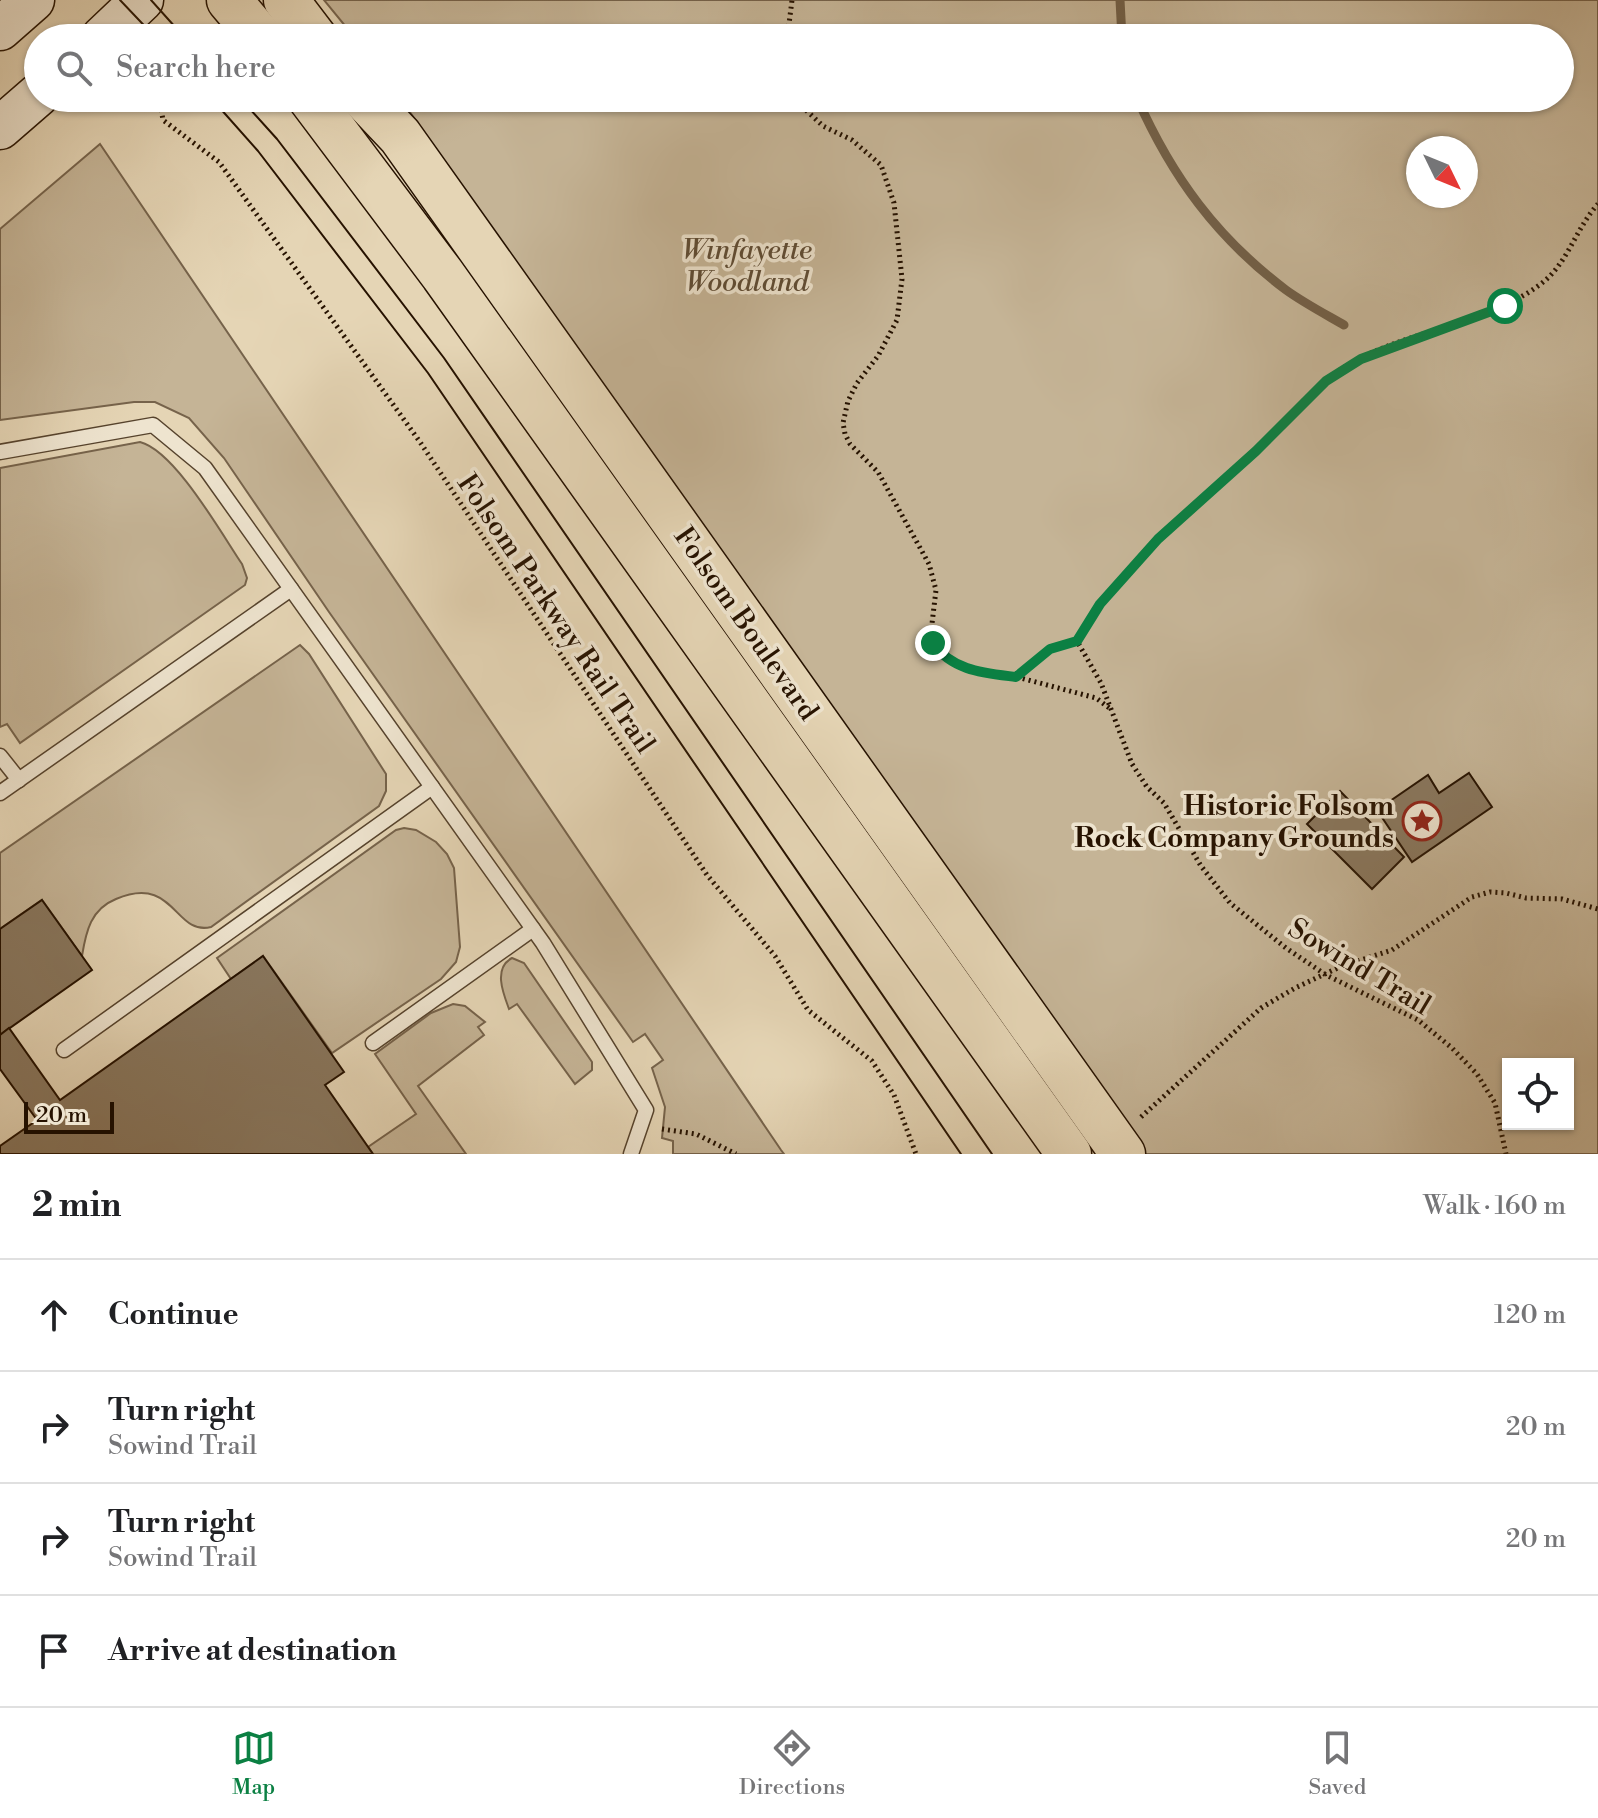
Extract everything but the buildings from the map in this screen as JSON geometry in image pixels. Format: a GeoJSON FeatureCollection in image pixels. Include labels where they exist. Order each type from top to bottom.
{"type":"FeatureCollection","features":[{"type":"Feature","properties":{"kind":"main road"},"geometry":{"type":"LineString","coordinates":[[229,0],[249,24]]}},
{"type":"Feature","properties":{"kind":"main road"},"geometry":{"type":"LineString","coordinates":[[286,0],[304,24]]}},
{"type":"Feature","properties":{"kind":"main road","name":"Folsom Boulevard"},"geometry":{"type":"LineString","coordinates":[[321,112],[452,287],[1069,1154]]}},
{"type":"Feature","properties":{"kind":"main road","name":"Folsom Boulevard"},"geometry":{"type":"LineString","coordinates":[[377,112],[400,136],[1118,1146]]}},
{"type":"Feature","properties":{"kind":"street"},"geometry":{"type":"LineString","coordinates":[[0,29],[33,0]]}},
{"type":"Feature","properties":{"kind":"street"},"geometry":{"type":"LineString","coordinates":[[117,24],[142,0]]}},
{"type":"Feature","properties":{"kind":"street"},"geometry":{"type":"LineString","coordinates":[[0,128],[24,107]]}},
{"type":"Feature","properties":{"kind":"lane"},"geometry":{"type":"LineString","coordinates":[[0,452],[153,425],[205,468],[533,929],[646,1110],[631,1154]]}},
{"type":"Feature","properties":{"kind":"lane"},"geometry":{"type":"LineString","coordinates":[[0,793],[291,589]]}},
{"type":"Feature","properties":{"kind":"lane"},"geometry":{"type":"LineString","coordinates":[[0,756],[19,780]]}},
{"type":"Feature","properties":{"kind":"lane"},"geometry":{"type":"LineString","coordinates":[[64,1050],[432,787]]}},
{"type":"Feature","properties":{"kind":"lane"},"geometry":{"type":"LineString","coordinates":[[373,1043],[533,929]]}},
{"type":"Feature","properties":{"kind":"path"},"geometry":{"type":"LineString","coordinates":[[789,24],[792,0]]}},
{"type":"Feature","properties":{"kind":"path","name":"Folsom Parkway Rail Trail"},"geometry":{"type":"LineString","coordinates":[[162,112],[163,120],[219,162],[420,442],[707,875],[775,956],[808,1010],[872,1061],[894,1095],[916,1154]]}},
{"type":"Feature","properties":{"kind":"path"},"geometry":{"type":"LineString","coordinates":[[808,112],[823,126],[852,140],[881,165],[894,203],[902,279],[897,320],[878,356],[857,383],[848,401],[843,423],[850,444],[878,472],[929,564],[936,590],[931,632],[933,643],[940,654],[950,661],[979,673],[1027,677],[1096,698],[1113,711]]}},
{"type":"Feature","properties":{"kind":"path"},"geometry":{"type":"LineString","coordinates":[[1016,677],[1050,649],[1077,641],[1100,604],[1158,539],[1256,451],[1326,381],[1361,359],[1505,306],[1527,293],[1559,265],[1598,204]]}},
{"type":"Feature","properties":{"kind":"path","name":"Sowind Trail"},"geometry":{"type":"LineString","coordinates":[[1077,641],[1101,683],[1132,764],[1147,787],[1164,803],[1201,866],[1230,903],[1326,975],[1418,1020],[1452,1048],[1477,1074],[1495,1103],[1506,1154]]}},
{"type":"Feature","properties":{"kind":"path"},"geometry":{"type":"LineString","coordinates":[[1118,1146],[1232,1032],[1261,1008],[1295,988],[1392,950],[1472,897],[1490,892],[1526,898],[1562,899],[1598,909]]}},
{"type":"Feature","properties":{"kind":"path"},"geometry":{"type":"LineString","coordinates":[[641,1126],[696,1134],[736,1154]]}},
{"type":"Feature","properties":{"kind":"green space","name":"Winfayette Woodland"},"geometry":{"type":"Polygon","coordinates":[[[324,0],[1598,0],[1598,1154],[1144,1154],[410,112],[1574,112],[1574,24],[344,24],[324,0]]]}},
{"type":"Feature","properties":{"kind":"green space"},"geometry":{"type":"Polygon","coordinates":[[[100,144],[784,1154],[673,1154],[673,1141],[662,1138],[665,1107],[652,1068],[663,1060],[645,1034],[633,1042],[224,458],[189,418],[155,402],[134,402],[0,420],[0,229],[100,144]]]}},
{"type":"Feature","properties":{"kind":"green space"},"geometry":{"type":"Polygon","coordinates":[[[140,442],[168,460],[196,495],[242,564],[247,578],[245,585],[20,743],[7,724],[0,727],[0,468],[140,442]]]}},
{"type":"Feature","properties":{"kind":"green space"},"geometry":{"type":"Polygon","coordinates":[[[300,645],[309,654],[386,774],[386,791],[379,806],[211,927],[189,923],[162,899],[136,893],[108,903],[95,915],[82,956],[42,900],[0,929],[0,853],[300,645]]]}},
{"type":"Feature","properties":{"kind":"green space"},"geometry":{"type":"Polygon","coordinates":[[[396,830],[416,830],[436,842],[454,868],[460,947],[456,962],[441,979],[332,1053],[263,956],[231,979],[217,958],[396,830]]]}},
{"type":"Feature","properties":{"kind":"green space"},"geometry":{"type":"Polygon","coordinates":[[[512,958],[524,963],[592,1062],[592,1070],[575,1084],[517,1004],[509,1009],[501,974],[506,962],[512,958]]]}},
{"type":"Feature","properties":{"kind":"green space"},"geometry":{"type":"Polygon","coordinates":[[[453,1004],[465,1006],[485,1022],[478,1027],[484,1035],[418,1086],[466,1154],[373,1154],[368,1147],[416,1114],[375,1054],[431,1013],[453,1004]]]}},
{"type":"Feature","properties":{"kind":"waterway"},"geometry":{"type":"LineString","coordinates":[[1120,0],[1121,24]]}},
{"type":"Feature","properties":{"kind":"waterway"},"geometry":{"type":"LineString","coordinates":[[1144,112],[1181,180],[1218,227],[1286,290],[1344,325]]}},
{"type":"Feature","properties":{"kind":"tram line"},"geometry":{"type":"LineString","coordinates":[[120,0],[143,24]]}},
{"type":"Feature","properties":{"kind":"tram line"},"geometry":{"type":"LineString","coordinates":[[151,0],[172,24]]}},
{"type":"Feature","properties":{"kind":"tram line"},"geometry":{"type":"LineString","coordinates":[[223,112],[258,151],[428,373],[961,1154]]}},
{"type":"Feature","properties":{"kind":"tram line"},"geometry":{"type":"LineString","coordinates":[[253,112],[277,139],[444,358],[992,1154]]}},
{"type":"Feature","properties":{"kind":"place","name":"Historic Folsom Rock Company Grounds"},"geometry":{"type":"Point","coordinates":[1422,821]}},
{"type":"Feature","properties":{"kind":"route"},"geometry":{"type":"LineString","coordinates":[[933,643],[940,654],[950,661],[979,673],[1016,677],[1050,649],[1077,641],[1100,604],[1158,539],[1256,451],[1338,371],[1396,345],[1505,306]]}}]}
